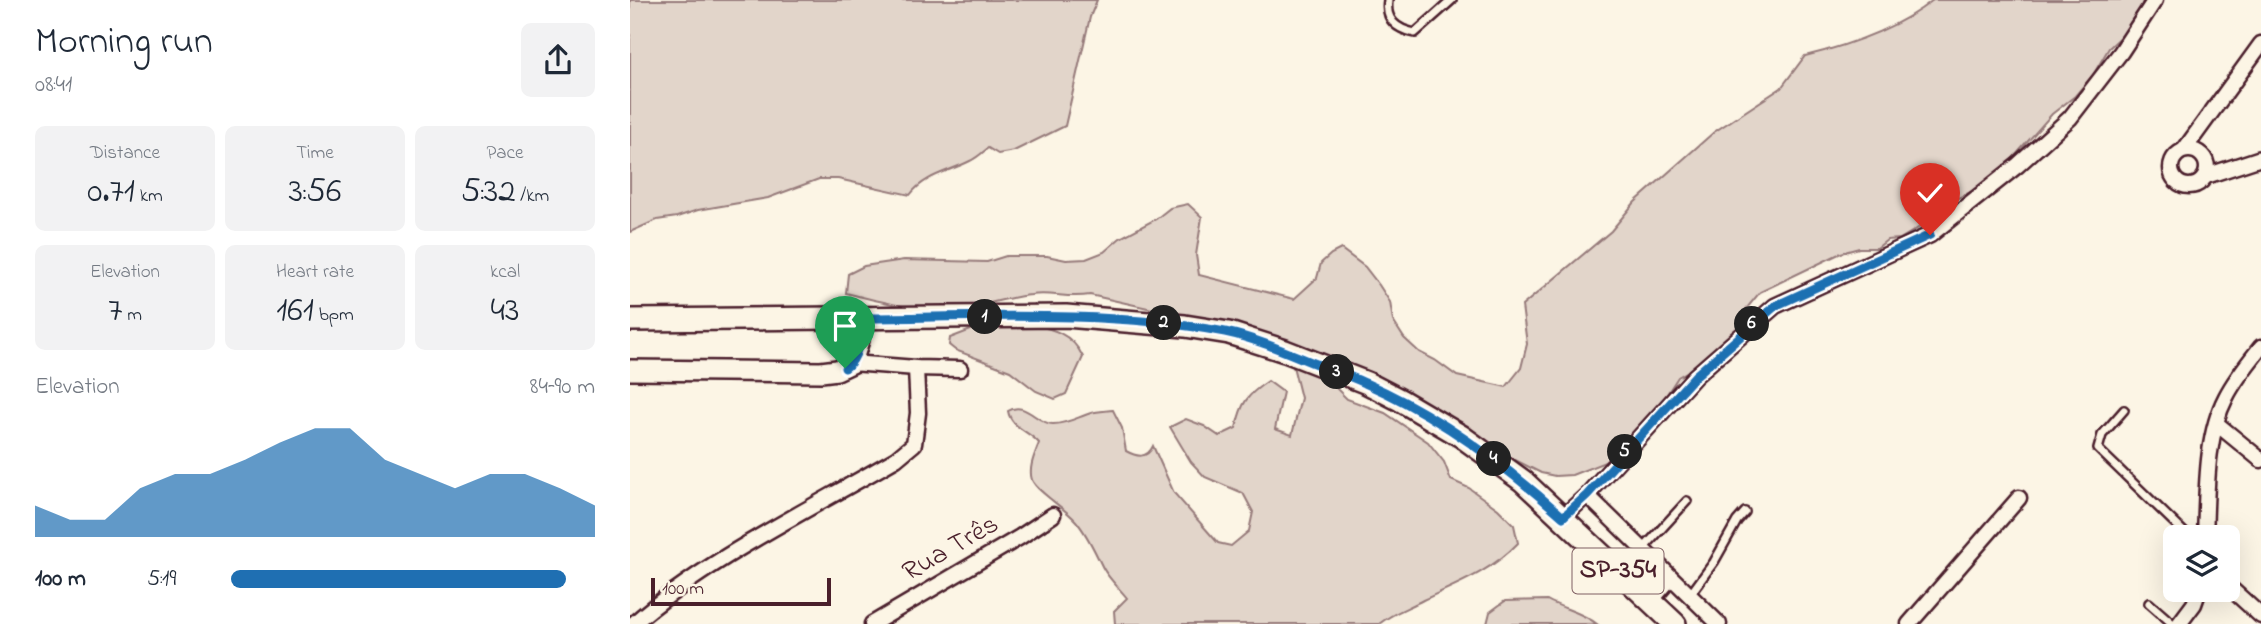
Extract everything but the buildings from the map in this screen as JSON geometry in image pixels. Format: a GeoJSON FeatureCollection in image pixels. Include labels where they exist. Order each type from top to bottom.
{"type":"FeatureCollection","features":[{"type":"Feature","properties":{"kind":"main road","name":"SP-354"},"geometry":{"type":"LineString","coordinates":[[630,320],[1066,316],[1174,324],[1229,333],[1285,351],[1367,383],[1461,436],[1510,470],[1675,624]]}},
{"type":"Feature","properties":{"kind":"main road"},"geometry":{"type":"LineString","coordinates":[[630,370],[837,370],[852,363],[859,340],[859,318]]}},
{"type":"Feature","properties":{"kind":"street"},"geometry":{"type":"LineString","coordinates":[[1563,517],[1587,495],[1695,376],[1775,306],[1930,235],[2018,165],[2070,118],[2121,52],[2155,0]]}},
{"type":"Feature","properties":{"kind":"street"},"geometry":{"type":"LineString","coordinates":[[2184,150],[2261,44]]}},
{"type":"Feature","properties":{"kind":"street"},"geometry":{"type":"LineString","coordinates":[[2206,176],[2207,164],[2201,153],[2184,150],[2179,152],[2172,162],[2175,179],[2191,186],[2206,176],[2261,158]]}},
{"type":"Feature","properties":{"kind":"street"},"geometry":{"type":"LineString","coordinates":[[2206,525],[2208,470],[2217,424],[2226,398],[2261,347]]}},
{"type":"Feature","properties":{"kind":"street"},"geometry":{"type":"LineString","coordinates":[[852,363],[960,369]]}},
{"type":"Feature","properties":{"kind":"street"},"geometry":{"type":"LineString","coordinates":[[633,624],[663,598],[729,556],[896,459],[914,444],[918,414],[916,368]]}},
{"type":"Feature","properties":{"kind":"street"},"geometry":{"type":"LineString","coordinates":[[2217,424],[2261,460]]}},
{"type":"Feature","properties":{"kind":"street"},"geometry":{"type":"LineString","coordinates":[[1587,495],[1718,624]]}},
{"type":"Feature","properties":{"kind":"street"},"geometry":{"type":"LineString","coordinates":[[1909,624],[2019,498]]}},
{"type":"Feature","properties":{"kind":"street","name":"Rua Três"},"geometry":{"type":"LineString","coordinates":[[872,624],[1053,515]]}},
{"type":"Feature","properties":{"kind":"street"},"geometry":{"type":"LineString","coordinates":[[1650,602],[1671,578]]}},
{"type":"Feature","properties":{"kind":"street"},"geometry":{"type":"LineString","coordinates":[[2240,597],[2261,616]]}},
{"type":"Feature","properties":{"kind":"street"},"geometry":{"type":"LineString","coordinates":[[2179,624],[2195,602]]}},
{"type":"Feature","properties":{"kind":"lane"},"geometry":{"type":"LineString","coordinates":[[1388,0],[1387,11],[1391,22],[1402,30],[1415,33],[1452,0]]}},
{"type":"Feature","properties":{"kind":"lane"},"geometry":{"type":"LineString","coordinates":[[2124,410],[2102,435],[2098,449],[2177,525]]}},
{"type":"Feature","properties":{"kind":"lane"},"geometry":{"type":"LineString","coordinates":[[1643,549],[1687,501]]}},
{"type":"Feature","properties":{"kind":"lane"},"geometry":{"type":"LineString","coordinates":[[1688,596],[1714,562],[1745,512]]}},
{"type":"Feature","properties":{"kind":"lane"},"geometry":{"type":"LineString","coordinates":[[2149,603],[2173,624]]}},
{"type":"Feature","properties":{"kind":"shaded area"},"geometry":{"type":"Polygon","coordinates":[[[630,0],[1097,0],[1090,17],[1065,126],[1014,151],[998,154],[988,148],[973,160],[930,178],[910,195],[838,179],[819,179],[768,198],[657,220],[630,232],[630,0]]]}},
{"type":"Feature","properties":{"kind":"shaded area"},"geometry":{"type":"Polygon","coordinates":[[[1933,0],[2143,0],[2139,20],[2109,48],[2093,75],[2075,96],[2052,114],[1999,174],[1979,188],[1941,206],[1928,222],[1900,239],[1887,240],[1877,248],[1859,248],[1841,253],[1760,292],[1742,314],[1734,339],[1705,373],[1690,370],[1678,377],[1645,428],[1623,455],[1572,475],[1541,473],[1264,334],[1090,295],[1031,295],[963,309],[933,310],[846,293],[848,274],[864,266],[904,260],[987,262],[1006,256],[1086,259],[1104,252],[1120,238],[1156,219],[1170,208],[1188,204],[1202,217],[1196,255],[1199,275],[1294,299],[1317,278],[1321,263],[1341,249],[1365,267],[1379,285],[1390,302],[1393,321],[1404,338],[1419,352],[1457,376],[1506,387],[1521,368],[1527,344],[1522,306],[1611,231],[1635,202],[1714,132],[1781,88],[1805,56],[1839,47],[1889,28],[1933,0]]]}},
{"type":"Feature","properties":{"kind":"shaded area"},"geometry":{"type":"Polygon","coordinates":[[[1013,321],[1054,330],[1063,334],[1077,347],[1083,357],[1066,394],[1055,399],[1036,391],[1010,371],[955,350],[949,345],[950,338],[989,323],[1013,321]]]}},
{"type":"Feature","properties":{"kind":"shaded area"},"geometry":{"type":"Polygon","coordinates":[[[1292,362],[1321,373],[1347,399],[1385,413],[1428,442],[1444,462],[1451,480],[1469,488],[1498,509],[1514,525],[1518,543],[1485,569],[1379,624],[1115,624],[1114,611],[1127,598],[1105,572],[1076,521],[1035,485],[1031,471],[1039,443],[1016,425],[1008,411],[1020,408],[1047,423],[1058,424],[1094,412],[1113,410],[1122,428],[1126,451],[1141,456],[1148,453],[1153,446],[1174,493],[1218,543],[1231,546],[1249,531],[1253,512],[1243,493],[1205,477],[1191,462],[1170,427],[1186,419],[1219,436],[1236,428],[1246,400],[1268,381],[1283,392],[1275,429],[1292,435],[1301,398],[1292,362]]]}},
{"type":"Feature","properties":{"kind":"shaded area"},"geometry":{"type":"Polygon","coordinates":[[[1547,600],[1597,624],[1487,624],[1490,612],[1505,601],[1547,600]]]}},
{"type":"Feature","properties":{"kind":"route"},"geometry":{"type":"LineString","coordinates":[[845,368],[852,363],[856,352],[859,318],[1066,316],[1152,322],[1229,333],[1285,351],[1367,383],[1400,400],[1461,436],[1510,470],[1563,517],[1587,495],[1695,376],[1775,306],[1930,235]]}}]}
